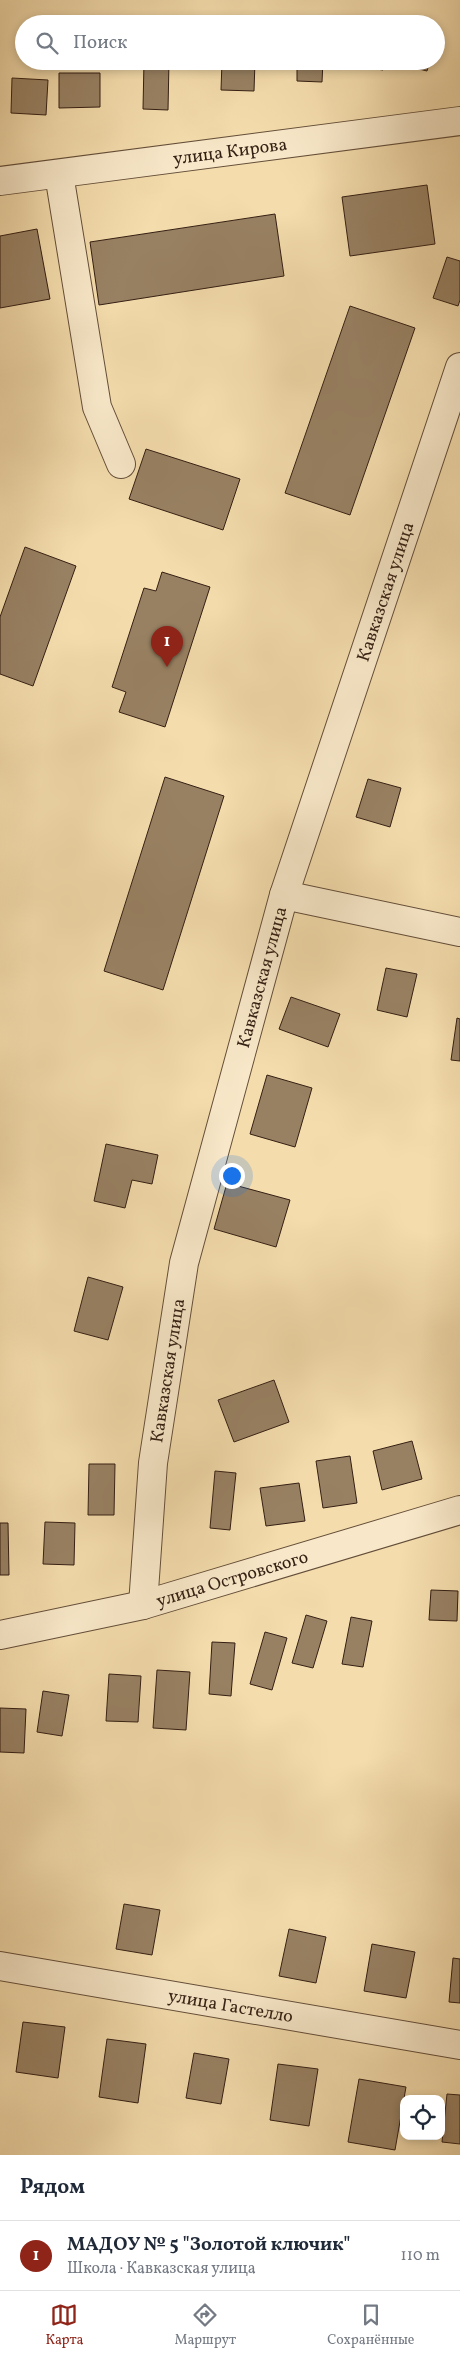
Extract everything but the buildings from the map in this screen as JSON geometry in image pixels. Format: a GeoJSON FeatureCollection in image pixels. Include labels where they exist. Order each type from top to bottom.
{"type":"FeatureCollection","features":[{"type":"Feature","properties":{"kind":"street","name":"улица Кирова"},"geometry":{"type":"LineString","coordinates":[[0,181],[460,121]]}},
{"type":"Feature","properties":{"kind":"street"},"geometry":{"type":"LineString","coordinates":[[59,174],[97,407],[121,464]]}},
{"type":"Feature","properties":{"kind":"street","name":"Кавказская улица"},"geometry":{"type":"LineString","coordinates":[[143,1605],[153,1463],[184,1263],[284,895],[460,367]]}},
{"type":"Feature","properties":{"kind":"street"},"geometry":{"type":"LineString","coordinates":[[284,895],[460,932]]}},
{"type":"Feature","properties":{"kind":"street","name":"улица Островского"},"geometry":{"type":"LineString","coordinates":[[0,1635],[143,1605],[460,1510]]}},
{"type":"Feature","properties":{"kind":"street","name":"улица Гастелло"},"geometry":{"type":"LineString","coordinates":[[0,1966],[460,2045]]}},
{"type":"Feature","properties":{"kind":"place","name":"МАДОУ № 5 \"Золотой ключик\""},"geometry":{"type":"Point","coordinates":[167,667]}}]}
